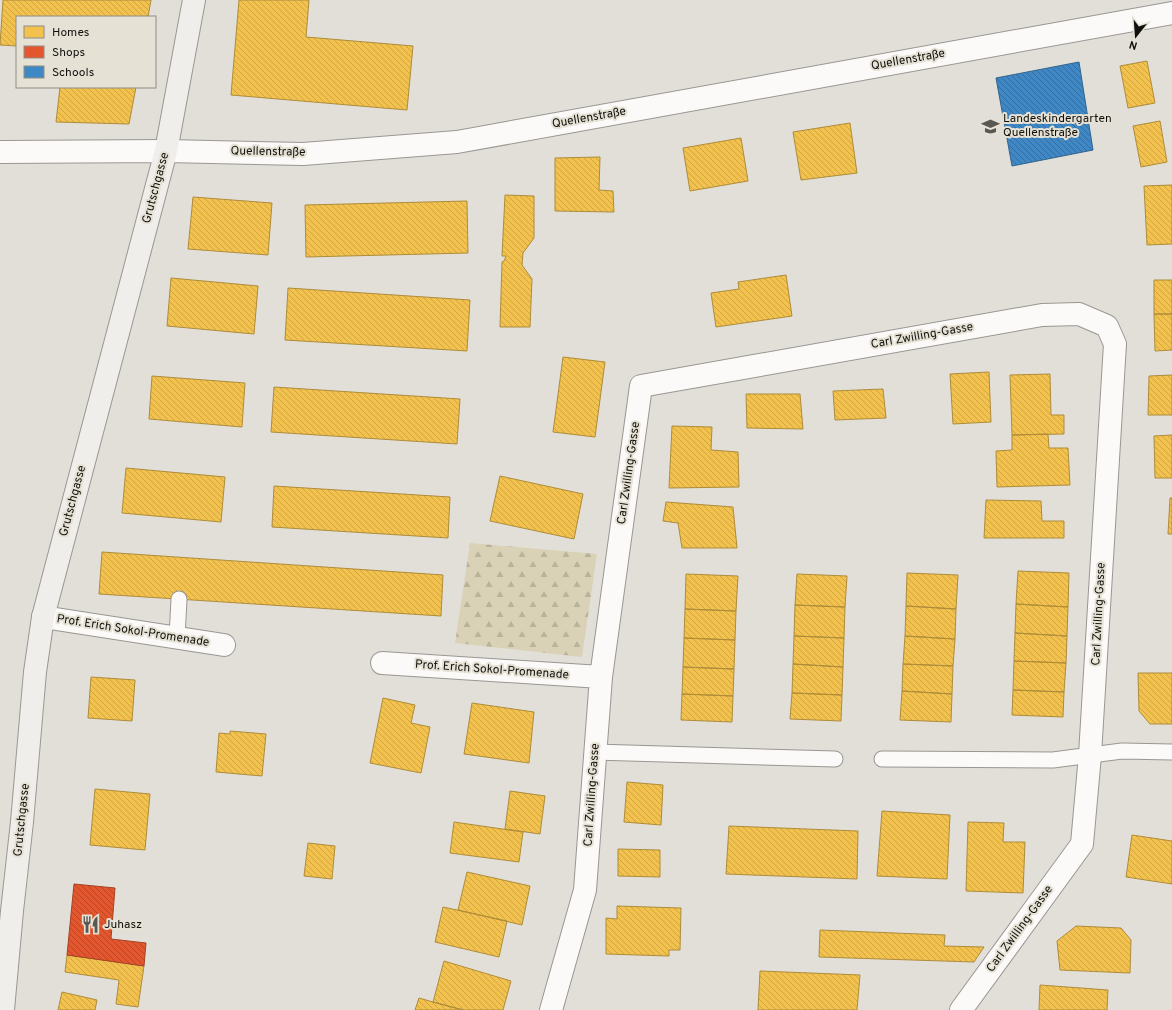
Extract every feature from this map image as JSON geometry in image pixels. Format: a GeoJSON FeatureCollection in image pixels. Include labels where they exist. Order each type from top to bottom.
{"type":"FeatureCollection","features":[{"type":"Feature","properties":{"kind":"main road","name":"Grutschgasse"},"geometry":{"type":"LineString","coordinates":[[3,1010],[35,672],[43,617],[166,151],[194,0]]}},
{"type":"Feature","properties":{"kind":"street","name":"Quellenstraße"},"geometry":{"type":"LineString","coordinates":[[0,152],[166,151],[303,154],[457,142],[1172,13]]}},
{"type":"Feature","properties":{"kind":"street","name":"Carl Zwilling-Gasse"},"geometry":{"type":"LineString","coordinates":[[551,1010],[584,890],[601,677],[642,386],[1042,315],[1078,314],[1107,326],[1115,344],[1090,755],[1082,844],[961,1010]]}},
{"type":"Feature","properties":{"kind":"street","name":"Prof. Erich Sokol-Promenade"},"geometry":{"type":"LineString","coordinates":[[43,617],[224,645]]}},
{"type":"Feature","properties":{"kind":"street","name":"Prof. Erich Sokol-Promenade"},"geometry":{"type":"LineString","coordinates":[[382,663],[601,677]]}},
{"type":"Feature","properties":{"kind":"lane"},"geometry":{"type":"LineString","coordinates":[[177,638],[179,599]]}},
{"type":"Feature","properties":{"kind":"lane"},"geometry":{"type":"LineString","coordinates":[[882,759],[1053,760],[1122,751],[1172,752]]}},
{"type":"Feature","properties":{"kind":"lane"},"geometry":{"type":"LineString","coordinates":[[594,752],[835,759]]}},
{"type":"Feature","properties":{"kind":"green space"},"geometry":{"type":"Polygon","coordinates":[[[470,543],[597,554],[582,657],[455,643],[470,543]]]}},
{"type":"Feature","properties":{"kind":"building: Homes"},"geometry":{"type":"Polygon","coordinates":[[[3,0],[151,0],[148,16],[16,16],[16,46],[0,45],[3,0]]]}},
{"type":"Feature","properties":{"kind":"building: Homes"},"geometry":{"type":"Polygon","coordinates":[[[239,0],[309,0],[306,37],[413,46],[407,110],[231,95],[239,0]]]}},
{"type":"Feature","properties":{"kind":"building: Homes"},"geometry":{"type":"Polygon","coordinates":[[[1147,61],[1155,103],[1128,108],[1120,66],[1147,61]]]}},
{"type":"Feature","properties":{"kind":"building: Homes"},"geometry":{"type":"Polygon","coordinates":[[[60,88],[136,88],[129,124],[56,122],[60,88]]]}},
{"type":"Feature","properties":{"kind":"building: Homes"},"geometry":{"type":"Polygon","coordinates":[[[1160,121],[1167,162],[1141,167],[1133,126],[1160,121]]]}},
{"type":"Feature","properties":{"kind":"building: Homes"},"geometry":{"type":"Polygon","coordinates":[[[850,123],[857,173],[801,180],[793,132],[850,123]]]}},
{"type":"Feature","properties":{"kind":"building: Homes"},"geometry":{"type":"Polygon","coordinates":[[[741,138],[748,181],[690,191],[683,148],[741,138]]]}},
{"type":"Feature","properties":{"kind":"building: Homes"},"geometry":{"type":"Polygon","coordinates":[[[600,157],[599,190],[613,191],[614,212],[555,211],[555,158],[600,157]]]}},
{"type":"Feature","properties":{"kind":"building: Homes"},"geometry":{"type":"Polygon","coordinates":[[[1172,185],[1172,244],[1147,245],[1144,186],[1172,185]]]}},
{"type":"Feature","properties":{"kind":"building: Homes"},"geometry":{"type":"Polygon","coordinates":[[[505,195],[534,196],[534,238],[523,253],[522,265],[532,279],[530,327],[500,327],[502,262],[506,256],[502,256],[505,195]]]}},
{"type":"Feature","properties":{"kind":"building: Homes"},"geometry":{"type":"Polygon","coordinates":[[[193,197],[272,203],[268,255],[188,249],[193,197]]]}},
{"type":"Feature","properties":{"kind":"building: Homes"},"geometry":{"type":"Polygon","coordinates":[[[467,201],[468,253],[306,257],[305,205],[467,201]]]}},
{"type":"Feature","properties":{"kind":"building: Homes"},"geometry":{"type":"Polygon","coordinates":[[[786,275],[792,316],[716,327],[711,293],[739,289],[738,282],[786,275]]]}},
{"type":"Feature","properties":{"kind":"building: Homes"},"geometry":{"type":"Polygon","coordinates":[[[171,278],[258,286],[254,334],[167,326],[171,278]]]}},
{"type":"Feature","properties":{"kind":"building: Homes"},"geometry":{"type":"Polygon","coordinates":[[[1154,280],[1172,280],[1172,314],[1154,314],[1154,280]]]}},
{"type":"Feature","properties":{"kind":"building: Homes"},"geometry":{"type":"Polygon","coordinates":[[[288,288],[470,300],[467,351],[285,340],[288,288]]]}},
{"type":"Feature","properties":{"kind":"building: Homes"},"geometry":{"type":"Polygon","coordinates":[[[1154,314],[1172,314],[1172,350],[1155,351],[1154,314]]]}},
{"type":"Feature","properties":{"kind":"building: Homes"},"geometry":{"type":"Polygon","coordinates":[[[563,357],[605,362],[595,437],[553,432],[563,357]]]}},
{"type":"Feature","properties":{"kind":"building: Homes"},"geometry":{"type":"Polygon","coordinates":[[[989,372],[991,422],[953,424],[950,374],[989,372]]]}},
{"type":"Feature","properties":{"kind":"building: Homes"},"geometry":{"type":"Polygon","coordinates":[[[1050,374],[1051,415],[1064,415],[1064,434],[1012,435],[1010,375],[1050,374]]]}},
{"type":"Feature","properties":{"kind":"building: Homes"},"geometry":{"type":"Polygon","coordinates":[[[1172,375],[1172,415],[1148,415],[1149,376],[1172,375]]]}},
{"type":"Feature","properties":{"kind":"building: Homes"},"geometry":{"type":"Polygon","coordinates":[[[152,376],[245,383],[242,427],[149,419],[152,376]]]}},
{"type":"Feature","properties":{"kind":"building: Homes"},"geometry":{"type":"Polygon","coordinates":[[[274,387],[460,399],[457,444],[271,432],[274,387]]]}},
{"type":"Feature","properties":{"kind":"building: Homes"},"geometry":{"type":"Polygon","coordinates":[[[883,389],[886,418],[835,420],[833,391],[883,389]]]}},
{"type":"Feature","properties":{"kind":"building: Homes"},"geometry":{"type":"Polygon","coordinates":[[[746,394],[800,394],[803,429],[747,428],[746,394]]]}},
{"type":"Feature","properties":{"kind":"building: Homes"},"geometry":{"type":"Polygon","coordinates":[[[672,426],[712,427],[711,450],[738,452],[739,487],[669,488],[672,426]]]}},
{"type":"Feature","properties":{"kind":"building: Homes"},"geometry":{"type":"Polygon","coordinates":[[[1048,434],[1049,448],[1068,448],[1070,485],[997,487],[996,451],[1012,450],[1012,435],[1048,434]]]}},
{"type":"Feature","properties":{"kind":"building: Homes"},"geometry":{"type":"Polygon","coordinates":[[[1172,435],[1172,478],[1155,478],[1154,436],[1172,435]]]}},
{"type":"Feature","properties":{"kind":"building: Homes"},"geometry":{"type":"Polygon","coordinates":[[[126,468],[225,477],[221,522],[122,513],[126,468]]]}},
{"type":"Feature","properties":{"kind":"building: Homes"},"geometry":{"type":"Polygon","coordinates":[[[500,476],[583,494],[574,539],[490,521],[500,476]]]}},
{"type":"Feature","properties":{"kind":"building: Homes"},"geometry":{"type":"Polygon","coordinates":[[[274,486],[450,497],[448,538],[272,527],[274,486]]]}},
{"type":"Feature","properties":{"kind":"building: Homes"},"geometry":{"type":"Polygon","coordinates":[[[1170,498],[1172,498],[1172,534],[1168,534],[1170,498]]]}},
{"type":"Feature","properties":{"kind":"building: Homes"},"geometry":{"type":"Polygon","coordinates":[[[986,500],[1041,501],[1042,521],[1064,521],[1064,538],[984,538],[986,500]]]}},
{"type":"Feature","properties":{"kind":"building: Homes"},"geometry":{"type":"Polygon","coordinates":[[[666,502],[733,507],[737,548],[682,548],[678,523],[663,521],[666,502]]]}},
{"type":"Feature","properties":{"kind":"building: Homes"},"geometry":{"type":"Polygon","coordinates":[[[102,552],[443,575],[441,616],[99,594],[102,552]]]}},
{"type":"Feature","properties":{"kind":"building: Homes"},"geometry":{"type":"Polygon","coordinates":[[[1018,571],[1069,573],[1068,607],[1016,604],[1018,571]]]}},
{"type":"Feature","properties":{"kind":"building: Homes"},"geometry":{"type":"Polygon","coordinates":[[[907,573],[958,575],[956,609],[906,606],[907,573]]]}},
{"type":"Feature","properties":{"kind":"building: Homes"},"geometry":{"type":"Polygon","coordinates":[[[686,574],[738,576],[736,611],[685,609],[686,574]]]}},
{"type":"Feature","properties":{"kind":"building: Homes"},"geometry":{"type":"Polygon","coordinates":[[[797,574],[847,576],[845,607],[795,605],[797,574]]]}},
{"type":"Feature","properties":{"kind":"building: Homes"},"geometry":{"type":"Polygon","coordinates":[[[1016,604],[1068,607],[1067,636],[1015,633],[1016,604]]]}},
{"type":"Feature","properties":{"kind":"building: Homes"},"geometry":{"type":"Polygon","coordinates":[[[795,605],[845,607],[844,638],[794,636],[795,605]]]}},
{"type":"Feature","properties":{"kind":"building: Homes"},"geometry":{"type":"Polygon","coordinates":[[[906,606],[956,609],[955,639],[905,636],[906,606]]]}},
{"type":"Feature","properties":{"kind":"building: Homes"},"geometry":{"type":"Polygon","coordinates":[[[685,609],[736,611],[735,640],[684,638],[685,609]]]}},
{"type":"Feature","properties":{"kind":"building: Homes"},"geometry":{"type":"Polygon","coordinates":[[[1015,633],[1067,636],[1066,663],[1014,661],[1015,633]]]}},
{"type":"Feature","properties":{"kind":"building: Homes"},"geometry":{"type":"Polygon","coordinates":[[[794,636],[844,638],[843,667],[793,664],[794,636]]]}},
{"type":"Feature","properties":{"kind":"building: Homes"},"geometry":{"type":"Polygon","coordinates":[[[905,636],[955,639],[953,666],[903,664],[905,636]]]}},
{"type":"Feature","properties":{"kind":"building: Homes"},"geometry":{"type":"Polygon","coordinates":[[[684,638],[735,640],[734,669],[683,667],[684,638]]]}},
{"type":"Feature","properties":{"kind":"building: Homes"},"geometry":{"type":"Polygon","coordinates":[[[1014,661],[1066,663],[1064,692],[1013,690],[1014,661]]]}},
{"type":"Feature","properties":{"kind":"building: Homes"},"geometry":{"type":"Polygon","coordinates":[[[793,664],[843,667],[842,695],[792,693],[793,664]]]}},
{"type":"Feature","properties":{"kind":"building: Homes"},"geometry":{"type":"Polygon","coordinates":[[[903,664],[953,666],[952,694],[902,691],[903,664]]]}},
{"type":"Feature","properties":{"kind":"building: Homes"},"geometry":{"type":"Polygon","coordinates":[[[683,667],[734,669],[733,696],[682,694],[683,667]]]}},
{"type":"Feature","properties":{"kind":"building: Homes"},"geometry":{"type":"Polygon","coordinates":[[[1138,673],[1172,673],[1172,724],[1150,724],[1139,711],[1138,673]]]}},
{"type":"Feature","properties":{"kind":"building: Homes"},"geometry":{"type":"Polygon","coordinates":[[[91,677],[135,680],[132,721],[88,718],[91,677]]]}},
{"type":"Feature","properties":{"kind":"building: Homes"},"geometry":{"type":"Polygon","coordinates":[[[1013,690],[1064,692],[1063,717],[1012,715],[1013,690]]]}},
{"type":"Feature","properties":{"kind":"building: Homes"},"geometry":{"type":"Polygon","coordinates":[[[902,691],[952,694],[951,722],[900,720],[902,691]]]}},
{"type":"Feature","properties":{"kind":"building: Homes"},"geometry":{"type":"Polygon","coordinates":[[[792,693],[842,695],[841,721],[790,719],[792,693]]]}},
{"type":"Feature","properties":{"kind":"building: Homes"},"geometry":{"type":"Polygon","coordinates":[[[682,694],[733,696],[732,722],[681,720],[682,694]]]}},
{"type":"Feature","properties":{"kind":"building: Homes"},"geometry":{"type":"Polygon","coordinates":[[[383,698],[415,705],[411,723],[430,727],[421,773],[370,763],[383,698]]]}},
{"type":"Feature","properties":{"kind":"building: Homes"},"geometry":{"type":"Polygon","coordinates":[[[472,703],[534,712],[529,763],[464,754],[472,703]]]}},
{"type":"Feature","properties":{"kind":"building: Homes"},"geometry":{"type":"Polygon","coordinates":[[[230,731],[266,734],[262,776],[216,772],[219,733],[230,734],[230,731]]]}},
{"type":"Feature","properties":{"kind":"building: Homes"},"geometry":{"type":"Polygon","coordinates":[[[627,782],[663,785],[661,825],[624,822],[627,782]]]}},
{"type":"Feature","properties":{"kind":"building: Homes"},"geometry":{"type":"Polygon","coordinates":[[[95,789],[150,794],[145,850],[90,845],[95,789]]]}},
{"type":"Feature","properties":{"kind":"building: Homes"},"geometry":{"type":"Polygon","coordinates":[[[510,791],[545,796],[540,834],[505,829],[510,791]]]}},
{"type":"Feature","properties":{"kind":"building: Homes"},"geometry":{"type":"Polygon","coordinates":[[[882,811],[950,815],[947,879],[877,876],[882,811]]]}},
{"type":"Feature","properties":{"kind":"building: Homes"},"geometry":{"type":"Polygon","coordinates":[[[454,822],[523,832],[519,862],[450,853],[454,822]]]}},
{"type":"Feature","properties":{"kind":"building: Homes"},"geometry":{"type":"Polygon","coordinates":[[[968,822],[1004,823],[1003,842],[1025,842],[1023,893],[966,891],[968,822]]]}},
{"type":"Feature","properties":{"kind":"building: Homes"},"geometry":{"type":"Polygon","coordinates":[[[729,826],[858,831],[857,879],[726,874],[729,826]]]}},
{"type":"Feature","properties":{"kind":"building: Homes"},"geometry":{"type":"Polygon","coordinates":[[[1132,835],[1172,841],[1172,884],[1126,877],[1132,835]]]}},
{"type":"Feature","properties":{"kind":"building: Homes"},"geometry":{"type":"Polygon","coordinates":[[[308,843],[335,846],[332,879],[304,876],[308,843]]]}},
{"type":"Feature","properties":{"kind":"building: Homes"},"geometry":{"type":"Polygon","coordinates":[[[618,849],[660,850],[660,877],[618,876],[618,849]]]}},
{"type":"Feature","properties":{"kind":"building: Homes"},"geometry":{"type":"Polygon","coordinates":[[[467,872],[530,886],[522,925],[458,910],[467,872]]]}},
{"type":"Feature","properties":{"kind":"building: Homes"},"geometry":{"type":"Polygon","coordinates":[[[617,906],[681,908],[680,950],[669,950],[669,956],[606,954],[606,918],[617,919],[617,906]]]}},
{"type":"Feature","properties":{"kind":"building: Homes"},"geometry":{"type":"Polygon","coordinates":[[[443,907],[507,921],[499,957],[435,942],[443,907]]]}},
{"type":"Feature","properties":{"kind":"building: Homes"},"geometry":{"type":"Polygon","coordinates":[[[1076,926],[1121,928],[1131,940],[1130,973],[1060,970],[1057,941],[1076,926]]]}},
{"type":"Feature","properties":{"kind":"building: Homes"},"geometry":{"type":"Polygon","coordinates":[[[820,930],[945,935],[944,946],[984,947],[974,962],[819,957],[820,930]]]}},
{"type":"Feature","properties":{"kind":"building: Homes"},"geometry":{"type":"Polygon","coordinates":[[[67,955],[144,966],[138,1007],[116,1004],[119,980],[65,972],[67,955]]]}},
{"type":"Feature","properties":{"kind":"building: Homes"},"geometry":{"type":"Polygon","coordinates":[[[444,961],[511,981],[503,1010],[464,1010],[433,1002],[444,961]]]}},
{"type":"Feature","properties":{"kind":"building: Homes"},"geometry":{"type":"Polygon","coordinates":[[[760,971],[860,975],[857,1010],[758,1010],[760,971]]]}},
{"type":"Feature","properties":{"kind":"building: Homes"},"geometry":{"type":"Polygon","coordinates":[[[1040,985],[1108,990],[1107,1010],[1039,1010],[1040,985]]]}},
{"type":"Feature","properties":{"kind":"building: Homes"},"geometry":{"type":"Polygon","coordinates":[[[62,992],[97,1000],[95,1010],[58,1010],[62,992]]]}},
{"type":"Feature","properties":{"kind":"building: Homes"},"geometry":{"type":"Polygon","coordinates":[[[419,998],[433,1002],[462,1010],[415,1010],[419,998]]]}},
{"type":"Feature","properties":{"kind":"building: Shops"},"geometry":{"type":"Polygon","coordinates":[[[74,884],[115,888],[111,939],[146,943],[144,966],[67,955],[74,884]]]}},
{"type":"Feature","properties":{"kind":"building: Schools"},"geometry":{"type":"Polygon","coordinates":[[[1079,62],[1093,150],[1012,166],[996,78],[1079,62]]]}},
{"type":"Feature","properties":{"kind":"place","name":"Landeskindergarten Quellenstraße"},"geometry":{"type":"Point","coordinates":[990,126]}},
{"type":"Feature","properties":{"kind":"place","name":"Juhasz"},"geometry":{"type":"Point","coordinates":[91,925]}}]}
